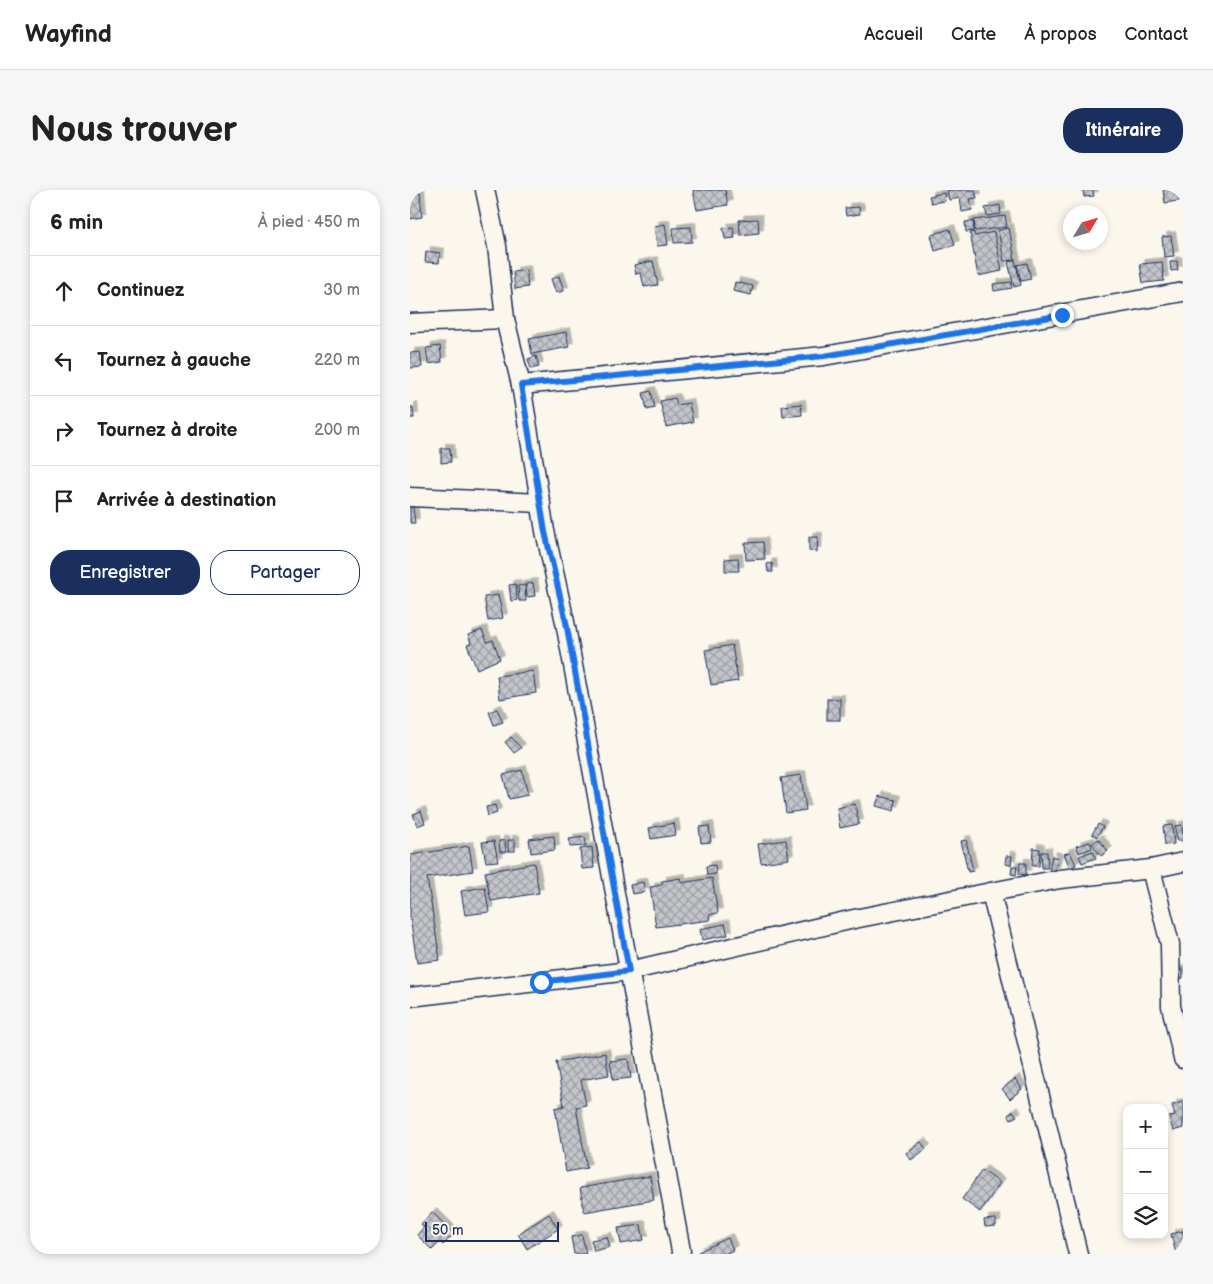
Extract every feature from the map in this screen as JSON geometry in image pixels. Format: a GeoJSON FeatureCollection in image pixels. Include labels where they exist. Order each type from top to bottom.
{"type":"FeatureCollection","features":[{"type":"Feature","properties":{"kind":"street"},"geometry":{"type":"LineString","coordinates":[[485,190],[497,246],[505,319],[521,385],[541,503],[566,622],[681,1251]]}},
{"type":"Feature","properties":{"kind":"street"},"geometry":{"type":"LineString","coordinates":[[521,385],[824,356],[1183,292]]}},
{"type":"Feature","properties":{"kind":"street"},"geometry":{"type":"LineString","coordinates":[[410,322],[505,319]]}},
{"type":"Feature","properties":{"kind":"street"},"geometry":{"type":"LineString","coordinates":[[410,497],[541,503]]}},
{"type":"Feature","properties":{"kind":"street"},"geometry":{"type":"LineString","coordinates":[[410,997],[629,971],[845,921],[991,892],[1060,879],[1151,869],[1183,862]]}},
{"type":"Feature","properties":{"kind":"street"},"geometry":{"type":"LineString","coordinates":[[1151,869],[1170,944],[1171,1006],[1183,1059]]}},
{"type":"Feature","properties":{"kind":"street"},"geometry":{"type":"LineString","coordinates":[[991,892],[1078,1254]]}},
{"type":"Feature","properties":{"kind":"building"},"geometry":{"type":"Polygon","coordinates":[[[693,190],[725,190],[728,205],[697,210],[693,190]]]}},
{"type":"Feature","properties":{"kind":"building"},"geometry":{"type":"Polygon","coordinates":[[[947,190],[975,190],[977,198],[970,199],[972,210],[962,212],[960,198],[949,200],[947,190]]]}},
{"type":"Feature","properties":{"kind":"building"},"geometry":{"type":"Polygon","coordinates":[[[1083,190],[1093,190],[1094,196],[1084,197],[1083,190]]]}},
{"type":"Feature","properties":{"kind":"building"},"geometry":{"type":"Polygon","coordinates":[[[1163,190],[1183,190],[1183,200],[1165,203],[1163,190]]]}},
{"type":"Feature","properties":{"kind":"building"},"geometry":{"type":"Polygon","coordinates":[[[420,193],[422,217],[410,219],[410,194],[420,193]]]}},
{"type":"Feature","properties":{"kind":"building"},"geometry":{"type":"Polygon","coordinates":[[[944,193],[945,201],[931,203],[929,196],[944,193]]]}},
{"type":"Feature","properties":{"kind":"building"},"geometry":{"type":"Polygon","coordinates":[[[1000,205],[1001,214],[987,216],[985,208],[1000,205]]]}},
{"type":"Feature","properties":{"kind":"building"},"geometry":{"type":"Polygon","coordinates":[[[859,207],[860,214],[846,216],[845,208],[859,207]]]}},
{"type":"Feature","properties":{"kind":"building"},"geometry":{"type":"Polygon","coordinates":[[[1005,216],[1007,227],[975,231],[974,220],[1005,216]]]}},
{"type":"Feature","properties":{"kind":"building"},"geometry":{"type":"Polygon","coordinates":[[[758,219],[759,233],[740,235],[739,220],[758,219]]]}},
{"type":"Feature","properties":{"kind":"building"},"geometry":{"type":"Polygon","coordinates":[[[973,221],[974,231],[966,232],[965,222],[973,221]]]}},
{"type":"Feature","properties":{"kind":"building"},"geometry":{"type":"Polygon","coordinates":[[[665,224],[668,245],[657,246],[654,226],[665,224]]]}},
{"type":"Feature","properties":{"kind":"building"},"geometry":{"type":"Polygon","coordinates":[[[691,227],[692,242],[674,243],[673,228],[691,227]]]}},
{"type":"Feature","properties":{"kind":"building"},"geometry":{"type":"Polygon","coordinates":[[[733,227],[735,238],[725,239],[723,228],[733,227]]]}},
{"type":"Feature","properties":{"kind":"building"},"geometry":{"type":"Polygon","coordinates":[[[1009,228],[1015,260],[1004,261],[998,230],[1009,228]]]}},
{"type":"Feature","properties":{"kind":"building"},"geometry":{"type":"Polygon","coordinates":[[[950,229],[955,245],[935,251],[931,235],[950,229]]]}},
{"type":"Feature","properties":{"kind":"building"},"geometry":{"type":"Polygon","coordinates":[[[974,232],[975,236],[994,232],[1002,271],[978,276],[970,233],[974,232]]]}},
{"type":"Feature","properties":{"kind":"building"},"geometry":{"type":"Polygon","coordinates":[[[1171,236],[1174,256],[1164,257],[1162,237],[1171,236]]]}},
{"type":"Feature","properties":{"kind":"building"},"geometry":{"type":"Polygon","coordinates":[[[426,251],[440,253],[439,263],[425,262],[426,251]]]}},
{"type":"Feature","properties":{"kind":"building"},"geometry":{"type":"Polygon","coordinates":[[[1015,260],[1021,285],[1014,287],[1008,262],[1015,260]]]}},
{"type":"Feature","properties":{"kind":"building"},"geometry":{"type":"Polygon","coordinates":[[[653,261],[658,285],[644,287],[641,273],[636,274],[634,265],[653,261]]]}},
{"type":"Feature","properties":{"kind":"building"},"geometry":{"type":"Polygon","coordinates":[[[1177,261],[1178,270],[1171,271],[1170,262],[1177,261]]]}},
{"type":"Feature","properties":{"kind":"building"},"geometry":{"type":"Polygon","coordinates":[[[1162,262],[1164,281],[1143,283],[1140,264],[1162,262]]]}},
{"type":"Feature","properties":{"kind":"building"},"geometry":{"type":"Polygon","coordinates":[[[1027,263],[1031,279],[1021,281],[1017,265],[1027,263]]]}},
{"type":"Feature","properties":{"kind":"building"},"geometry":{"type":"Polygon","coordinates":[[[526,270],[528,287],[515,289],[513,272],[526,270]]]}},
{"type":"Feature","properties":{"kind":"building"},"geometry":{"type":"Polygon","coordinates":[[[559,276],[564,291],[556,293],[551,279],[559,276]]]}},
{"type":"Feature","properties":{"kind":"building"},"geometry":{"type":"Polygon","coordinates":[[[735,282],[753,286],[751,295],[733,291],[735,282]]]}},
{"type":"Feature","properties":{"kind":"building"},"geometry":{"type":"Polygon","coordinates":[[[1011,282],[1012,288],[994,291],[993,284],[1011,282]]]}},
{"type":"Feature","properties":{"kind":"building"},"geometry":{"type":"Polygon","coordinates":[[[566,332],[569,347],[532,354],[529,339],[566,332]]]}},
{"type":"Feature","properties":{"kind":"building"},"geometry":{"type":"Polygon","coordinates":[[[440,346],[442,362],[428,364],[426,348],[440,346]]]}},
{"type":"Feature","properties":{"kind":"building"},"geometry":{"type":"Polygon","coordinates":[[[420,352],[422,367],[410,368],[410,353],[420,352]]]}},
{"type":"Feature","properties":{"kind":"building"},"geometry":{"type":"Polygon","coordinates":[[[536,356],[539,367],[531,369],[528,359],[536,356]]]}},
{"type":"Feature","properties":{"kind":"building"},"geometry":{"type":"Polygon","coordinates":[[[651,391],[655,408],[647,410],[643,393],[651,391]]]}},
{"type":"Feature","properties":{"kind":"building"},"geometry":{"type":"Polygon","coordinates":[[[675,398],[677,405],[689,403],[693,422],[666,427],[660,401],[675,398]]]}},
{"type":"Feature","properties":{"kind":"building"},"geometry":{"type":"Polygon","coordinates":[[[801,404],[802,415],[783,417],[782,406],[801,404]]]}},
{"type":"Feature","properties":{"kind":"building"},"geometry":{"type":"Polygon","coordinates":[[[410,407],[413,407],[414,418],[410,418],[410,407]]]}},
{"type":"Feature","properties":{"kind":"building"},"geometry":{"type":"Polygon","coordinates":[[[441,448],[450,448],[451,462],[441,463],[441,448]]]}},
{"type":"Feature","properties":{"kind":"building"},"geometry":{"type":"Polygon","coordinates":[[[413,506],[415,523],[410,523],[410,507],[413,506]]]}},
{"type":"Feature","properties":{"kind":"building"},"geometry":{"type":"Polygon","coordinates":[[[809,537],[818,537],[817,552],[809,551],[809,537]]]}},
{"type":"Feature","properties":{"kind":"building"},"geometry":{"type":"Polygon","coordinates":[[[763,542],[765,559],[746,560],[745,543],[763,542]]]}},
{"type":"Feature","properties":{"kind":"building"},"geometry":{"type":"Polygon","coordinates":[[[738,558],[739,571],[725,571],[725,559],[738,558]]]}},
{"type":"Feature","properties":{"kind":"building"},"geometry":{"type":"Polygon","coordinates":[[[772,563],[773,572],[768,572],[767,564],[772,563]]]}},
{"type":"Feature","properties":{"kind":"building"},"geometry":{"type":"Polygon","coordinates":[[[533,583],[535,596],[527,597],[526,584],[533,583]]]}},
{"type":"Feature","properties":{"kind":"building"},"geometry":{"type":"Polygon","coordinates":[[[516,584],[517,600],[511,601],[509,585],[516,584]]]}},
{"type":"Feature","properties":{"kind":"building"},"geometry":{"type":"Polygon","coordinates":[[[525,585],[526,601],[519,601],[518,586],[525,585]]]}},
{"type":"Feature","properties":{"kind":"building"},"geometry":{"type":"Polygon","coordinates":[[[498,595],[503,618],[488,621],[484,597],[498,595]]]}},
{"type":"Feature","properties":{"kind":"building"},"geometry":{"type":"Polygon","coordinates":[[[482,630],[487,642],[493,640],[500,659],[477,669],[467,645],[471,643],[468,635],[482,630]]]}},
{"type":"Feature","properties":{"kind":"building"},"geometry":{"type":"Polygon","coordinates":[[[732,645],[738,681],[711,685],[705,650],[732,645]]]}},
{"type":"Feature","properties":{"kind":"building"},"geometry":{"type":"Polygon","coordinates":[[[533,671],[536,693],[500,699],[497,676],[533,671]]]}},
{"type":"Feature","properties":{"kind":"building"},"geometry":{"type":"Polygon","coordinates":[[[827,699],[840,699],[840,720],[827,720],[827,699]]]}},
{"type":"Feature","properties":{"kind":"building"},"geometry":{"type":"Polygon","coordinates":[[[497,709],[503,722],[494,725],[489,712],[497,709]]]}},
{"type":"Feature","properties":{"kind":"building"},"geometry":{"type":"Polygon","coordinates":[[[511,737],[521,748],[514,753],[505,742],[511,737]]]}},
{"type":"Feature","properties":{"kind":"building"},"geometry":{"type":"Polygon","coordinates":[[[522,770],[528,795],[509,799],[503,775],[522,770]]]}},
{"type":"Feature","properties":{"kind":"building"},"geometry":{"type":"Polygon","coordinates":[[[801,775],[806,810],[786,813],[781,778],[801,775]]]}},
{"type":"Feature","properties":{"kind":"building"},"geometry":{"type":"Polygon","coordinates":[[[879,796],[896,800],[894,811],[876,806],[879,796]]]}},
{"type":"Feature","properties":{"kind":"building"},"geometry":{"type":"Polygon","coordinates":[[[855,804],[859,824],[840,828],[837,808],[855,804]]]}},
{"type":"Feature","properties":{"kind":"building"},"geometry":{"type":"Polygon","coordinates":[[[495,805],[497,813],[488,816],[486,807],[495,805]]]}},
{"type":"Feature","properties":{"kind":"building"},"geometry":{"type":"Polygon","coordinates":[[[421,811],[425,823],[417,826],[413,814],[421,811]]]}},
{"type":"Feature","properties":{"kind":"building"},"geometry":{"type":"Polygon","coordinates":[[[674,823],[676,835],[651,839],[649,828],[674,823]]]}},
{"type":"Feature","properties":{"kind":"building"},"geometry":{"type":"Polygon","coordinates":[[[1098,824],[1103,827],[1097,837],[1092,834],[1098,824]]]}},
{"type":"Feature","properties":{"kind":"building"},"geometry":{"type":"Polygon","coordinates":[[[1172,825],[1174,844],[1165,845],[1163,826],[1172,825]]]}},
{"type":"Feature","properties":{"kind":"building"},"geometry":{"type":"Polygon","coordinates":[[[1182,825],[1183,841],[1177,841],[1175,826],[1182,825]]]}},
{"type":"Feature","properties":{"kind":"building"},"geometry":{"type":"Polygon","coordinates":[[[709,826],[711,842],[701,843],[699,827],[709,826]]]}},
{"type":"Feature","properties":{"kind":"building"},"geometry":{"type":"Polygon","coordinates":[[[554,836],[555,850],[531,853],[529,839],[554,836]]]}},
{"type":"Feature","properties":{"kind":"building"},"geometry":{"type":"Polygon","coordinates":[[[585,837],[586,846],[570,847],[569,839],[585,837]]]}},
{"type":"Feature","properties":{"kind":"building"},"geometry":{"type":"Polygon","coordinates":[[[1098,839],[1108,851],[1101,856],[1092,844],[1098,839]]]}},
{"type":"Feature","properties":{"kind":"building"},"geometry":{"type":"Polygon","coordinates":[[[505,840],[506,852],[500,852],[499,841],[505,840]]]}},
{"type":"Feature","properties":{"kind":"building"},"geometry":{"type":"Polygon","coordinates":[[[508,840],[515,840],[515,851],[508,851],[508,840]]]}},
{"type":"Feature","properties":{"kind":"building"},"geometry":{"type":"Polygon","coordinates":[[[786,840],[789,859],[761,863],[758,844],[786,840]]]}},
{"type":"Feature","properties":{"kind":"building"},"geometry":{"type":"Polygon","coordinates":[[[966,840],[973,871],[968,872],[961,841],[966,840]]]}},
{"type":"Feature","properties":{"kind":"building"},"geometry":{"type":"Polygon","coordinates":[[[494,841],[498,861],[486,862],[482,842],[494,841]]]}},
{"type":"Feature","properties":{"kind":"building"},"geometry":{"type":"Polygon","coordinates":[[[1090,842],[1092,848],[1079,853],[1076,846],[1090,842]]]}},
{"type":"Feature","properties":{"kind":"building"},"geometry":{"type":"Polygon","coordinates":[[[469,846],[473,871],[427,878],[440,960],[417,963],[410,917],[410,855],[469,846]]]}},
{"type":"Feature","properties":{"kind":"building"},"geometry":{"type":"Polygon","coordinates":[[[592,847],[594,868],[582,869],[580,849],[592,847]]]}},
{"type":"Feature","properties":{"kind":"building"},"geometry":{"type":"Polygon","coordinates":[[[1033,848],[1040,849],[1039,866],[1032,866],[1033,848]]]}},
{"type":"Feature","properties":{"kind":"building"},"geometry":{"type":"Polygon","coordinates":[[[1093,851],[1096,858],[1082,863],[1079,856],[1093,851]]]}},
{"type":"Feature","properties":{"kind":"building"},"geometry":{"type":"Polygon","coordinates":[[[1041,852],[1047,852],[1048,868],[1042,868],[1041,852]]]}},
{"type":"Feature","properties":{"kind":"building"},"geometry":{"type":"Polygon","coordinates":[[[1070,852],[1076,865],[1070,868],[1064,854],[1070,852]]]}},
{"type":"Feature","properties":{"kind":"building"},"geometry":{"type":"Polygon","coordinates":[[[1006,856],[1012,856],[1011,865],[1005,864],[1006,856]]]}},
{"type":"Feature","properties":{"kind":"building"},"geometry":{"type":"Polygon","coordinates":[[[1052,856],[1058,858],[1055,872],[1049,871],[1052,856]]]}},
{"type":"Feature","properties":{"kind":"building"},"geometry":{"type":"Polygon","coordinates":[[[534,863],[539,893],[491,901],[485,872],[534,863]]]}},
{"type":"Feature","properties":{"kind":"building"},"geometry":{"type":"Polygon","coordinates":[[[1020,863],[1026,863],[1026,875],[1019,874],[1020,863]]]}},
{"type":"Feature","properties":{"kind":"building"},"geometry":{"type":"Polygon","coordinates":[[[715,865],[716,874],[707,875],[706,866],[715,865]]]}},
{"type":"Feature","properties":{"kind":"building"},"geometry":{"type":"Polygon","coordinates":[[[1012,866],[1017,866],[1016,875],[1011,874],[1012,866]]]}},
{"type":"Feature","properties":{"kind":"building"},"geometry":{"type":"Polygon","coordinates":[[[681,878],[681,883],[712,878],[718,913],[709,915],[710,920],[656,927],[650,887],[662,885],[662,881],[681,878]]]}},
{"type":"Feature","properties":{"kind":"building"},"geometry":{"type":"Polygon","coordinates":[[[643,882],[645,892],[632,894],[630,885],[643,882]]]}},
{"type":"Feature","properties":{"kind":"building"},"geometry":{"type":"Polygon","coordinates":[[[485,887],[489,912],[465,915],[461,891],[485,887]]]}},
{"type":"Feature","properties":{"kind":"building"},"geometry":{"type":"Polygon","coordinates":[[[725,924],[728,935],[702,940],[700,929],[725,924]]]}},
{"type":"Feature","properties":{"kind":"building"},"geometry":{"type":"Polygon","coordinates":[[[1183,969],[1183,978],[1178,979],[1176,970],[1183,969]]]}},
{"type":"Feature","properties":{"kind":"building"},"geometry":{"type":"Polygon","coordinates":[[[605,1053],[609,1075],[581,1080],[586,1105],[576,1107],[587,1168],[566,1172],[555,1108],[564,1106],[556,1062],[605,1053]]]}},
{"type":"Feature","properties":{"kind":"building"},"geometry":{"type":"Polygon","coordinates":[[[628,1059],[631,1078],[613,1080],[610,1061],[628,1059]]]}},
{"type":"Feature","properties":{"kind":"building"},"geometry":{"type":"Polygon","coordinates":[[[1015,1079],[1022,1089],[1010,1099],[1002,1089],[1015,1079]]]}},
{"type":"Feature","properties":{"kind":"building"},"geometry":{"type":"Polygon","coordinates":[[[1183,1102],[1183,1128],[1173,1131],[1169,1117],[1175,1116],[1172,1105],[1183,1102]]]}},
{"type":"Feature","properties":{"kind":"building"},"geometry":{"type":"Polygon","coordinates":[[[1013,1111],[1017,1116],[1011,1119],[1008,1115],[1013,1111]]]}},
{"type":"Feature","properties":{"kind":"building"},"geometry":{"type":"Polygon","coordinates":[[[921,1142],[926,1149],[911,1160],[906,1153],[921,1142]]]}},
{"type":"Feature","properties":{"kind":"building"},"geometry":{"type":"Polygon","coordinates":[[[982,1170],[1000,1183],[980,1212],[962,1199],[982,1170]]]}},
{"type":"Feature","properties":{"kind":"building"},"geometry":{"type":"Polygon","coordinates":[[[650,1176],[654,1200],[584,1212],[580,1188],[650,1176]]]}},
{"type":"Feature","properties":{"kind":"building"},"geometry":{"type":"Polygon","coordinates":[[[432,1212],[454,1234],[443,1245],[440,1242],[432,1250],[417,1235],[424,1227],[421,1224],[432,1212]]]}},
{"type":"Feature","properties":{"kind":"building"},"geometry":{"type":"Polygon","coordinates":[[[549,1214],[558,1229],[527,1249],[518,1234],[549,1214]]]}},
{"type":"Feature","properties":{"kind":"building"},"geometry":{"type":"Polygon","coordinates":[[[996,1219],[996,1226],[985,1227],[984,1220],[996,1219]]]}},
{"type":"Feature","properties":{"kind":"building"},"geometry":{"type":"Polygon","coordinates":[[[641,1225],[644,1240],[621,1244],[618,1228],[641,1225]]]}},
{"type":"Feature","properties":{"kind":"building"},"geometry":{"type":"Polygon","coordinates":[[[1183,1231],[1183,1254],[1176,1254],[1171,1234],[1183,1231]]]}},
{"type":"Feature","properties":{"kind":"building"},"geometry":{"type":"Polygon","coordinates":[[[582,1235],[586,1254],[574,1254],[571,1237],[582,1235]]]}},
{"type":"Feature","properties":{"kind":"building"},"geometry":{"type":"Polygon","coordinates":[[[607,1237],[610,1247],[594,1251],[591,1240],[607,1237]]]}},
{"type":"Feature","properties":{"kind":"building"},"geometry":{"type":"Polygon","coordinates":[[[728,1238],[733,1250],[725,1254],[699,1254],[698,1252],[728,1238]]]}},
{"type":"Feature","properties":{"kind":"route"},"geometry":{"type":"LineString","coordinates":[[541,982],[629,971],[566,622],[545,532],[521,385],[824,356],[1062,315]]}}]}
